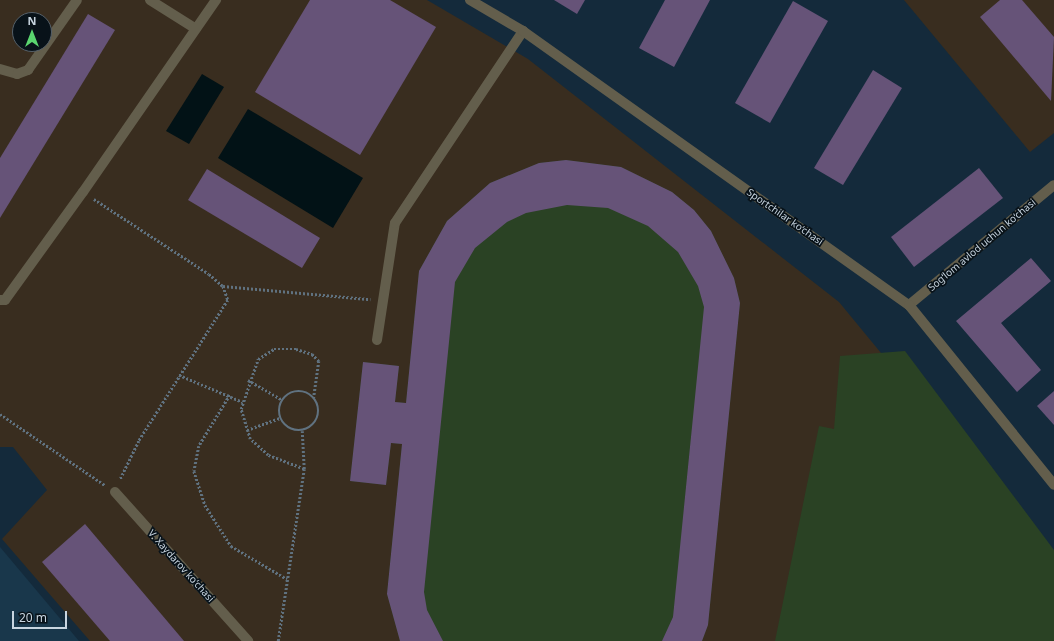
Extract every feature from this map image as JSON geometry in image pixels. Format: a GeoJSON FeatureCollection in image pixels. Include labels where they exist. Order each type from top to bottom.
{"type":"FeatureCollection","features":[{"type":"Feature","properties":{"kind":"street"},"geometry":{"type":"LineString","coordinates":[[0,69],[16,74],[28,70],[77,0]]}},
{"type":"Feature","properties":{"kind":"street"},"geometry":{"type":"LineString","coordinates":[[150,0],[196,29]]}},
{"type":"Feature","properties":{"kind":"street"},"geometry":{"type":"LineString","coordinates":[[0,300],[4,300],[83,192],[216,0]]}},
{"type":"Feature","properties":{"kind":"street","name":"Sportchilar ko‘chasi"},"geometry":{"type":"LineString","coordinates":[[470,0],[522,31],[909,305],[1054,485]]}},
{"type":"Feature","properties":{"kind":"street"},"geometry":{"type":"LineString","coordinates":[[377,340],[395,223],[522,31]]}},
{"type":"Feature","properties":{"kind":"street","name":"Sog‘lom avlod uchun ko‘chasi"},"geometry":{"type":"LineString","coordinates":[[909,305],[1054,185]]}},
{"type":"Feature","properties":{"kind":"street","name":"V. Xaydarov ko‘chasi"},"geometry":{"type":"LineString","coordinates":[[115,492],[248,641]]}},
{"type":"Feature","properties":{"kind":"path"},"geometry":{"type":"LineString","coordinates":[[83,192],[223,286],[382,300]]}},
{"type":"Feature","properties":{"kind":"path"},"geometry":{"type":"LineString","coordinates":[[0,414],[115,492],[139,441],[179,375],[228,300],[223,286]]}},
{"type":"Feature","properties":{"kind":"path"},"geometry":{"type":"LineString","coordinates":[[282,400],[280,418],[289,429],[302,431],[318,418],[314,398],[319,361],[312,354],[296,349],[274,349],[258,360],[248,380],[243,402],[246,430],[250,439],[268,455],[304,469]]}},
{"type":"Feature","properties":{"kind":"path"},"geometry":{"type":"LineString","coordinates":[[179,375],[230,395],[243,402]]}},
{"type":"Feature","properties":{"kind":"path"},"geometry":{"type":"LineString","coordinates":[[248,380],[282,400]]}},
{"type":"Feature","properties":{"kind":"path"},"geometry":{"type":"LineString","coordinates":[[282,400],[295,392],[314,398]]}},
{"type":"Feature","properties":{"kind":"path"},"geometry":{"type":"LineString","coordinates":[[230,395],[199,446],[194,471],[198,484],[205,505],[231,546],[287,579]]}},
{"type":"Feature","properties":{"kind":"path"},"geometry":{"type":"LineString","coordinates":[[246,430],[280,418]]}},
{"type":"Feature","properties":{"kind":"path"},"geometry":{"type":"LineString","coordinates":[[278,641],[304,469],[302,431]]}},
{"type":"Feature","properties":{"kind":"shaded area"},"geometry":{"type":"Polygon","coordinates":[[[0,0],[427,0],[528,59],[839,302],[1054,563],[1054,641],[90,641],[2,539],[47,490],[13,447],[0,447],[0,0]]]}},
{"type":"Feature","properties":{"kind":"shaded area"},"geometry":{"type":"Polygon","coordinates":[[[904,0],[1054,0],[1054,133],[1030,152],[904,0]]]}},
{"type":"Feature","properties":{"kind":"shaded area"},"geometry":{"type":"Polygon","coordinates":[[[202,74],[224,87],[189,144],[166,131],[202,74]]]}},
{"type":"Feature","properties":{"kind":"shaded area"},"geometry":{"type":"Polygon","coordinates":[[[248,109],[363,178],[333,228],[218,158],[248,109]]]}},
{"type":"Feature","properties":{"kind":"shaded area"},"geometry":{"type":"Polygon","coordinates":[[[0,547],[79,641],[0,641],[0,547]]]}},
{"type":"Feature","properties":{"kind":"green space"},"geometry":{"type":"Polygon","coordinates":[[[566,160],[621,167],[672,192],[694,210],[711,231],[734,278],[740,303],[708,625],[702,641],[400,641],[387,594],[402,444],[391,443],[386,485],[350,481],[363,362],[399,366],[395,402],[406,403],[419,271],[447,221],[490,183],[539,163],[566,160]]]}},
{"type":"Feature","properties":{"kind":"green space"},"geometry":{"type":"Polygon","coordinates":[[[905,351],[1054,550],[1054,641],[775,641],[819,426],[834,429],[840,356],[905,351]]]}},
{"type":"Feature","properties":{"kind":"building"},"geometry":{"type":"Polygon","coordinates":[[[310,0],[390,0],[436,27],[360,155],[255,92],[310,0]]]}},
{"type":"Feature","properties":{"kind":"building"},"geometry":{"type":"Polygon","coordinates":[[[554,0],[585,0],[577,14],[554,0]]]}},
{"type":"Feature","properties":{"kind":"building"},"geometry":{"type":"Polygon","coordinates":[[[665,0],[710,0],[674,67],[639,48],[665,0]]]}},
{"type":"Feature","properties":{"kind":"building"},"geometry":{"type":"Polygon","coordinates":[[[1000,0],[1022,0],[1054,37],[1051,101],[980,17],[1000,0]]]}},
{"type":"Feature","properties":{"kind":"building"},"geometry":{"type":"Polygon","coordinates":[[[793,1],[828,21],[770,123],[735,103],[793,1]]]}},
{"type":"Feature","properties":{"kind":"building"},"geometry":{"type":"Polygon","coordinates":[[[88,14],[115,30],[0,218],[0,158],[88,14]]]}},
{"type":"Feature","properties":{"kind":"building"},"geometry":{"type":"Polygon","coordinates":[[[873,70],[902,88],[843,185],[814,168],[873,70]]]}},
{"type":"Feature","properties":{"kind":"building"},"geometry":{"type":"Polygon","coordinates":[[[566,160],[621,167],[672,192],[694,210],[711,231],[734,278],[740,303],[708,625],[702,641],[662,641],[673,617],[704,307],[698,286],[678,252],[648,226],[608,208],[567,205],[526,213],[507,222],[475,248],[455,282],[424,592],[427,610],[443,641],[400,641],[387,594],[402,444],[391,443],[386,485],[350,481],[363,362],[399,366],[395,402],[406,403],[419,271],[447,221],[490,183],[539,163],[566,160]]]}},
{"type":"Feature","properties":{"kind":"building"},"geometry":{"type":"Polygon","coordinates":[[[979,168],[1003,198],[914,267],[891,237],[979,168]]]}},
{"type":"Feature","properties":{"kind":"building"},"geometry":{"type":"Polygon","coordinates":[[[207,169],[320,238],[302,268],[188,200],[207,169]]]}},
{"type":"Feature","properties":{"kind":"building"},"geometry":{"type":"Polygon","coordinates":[[[1031,258],[1051,281],[1001,323],[1041,370],[1017,392],[956,321],[1031,258]]]}},
{"type":"Feature","properties":{"kind":"building"},"geometry":{"type":"Polygon","coordinates":[[[1054,391],[1054,425],[1037,406],[1054,391]]]}},
{"type":"Feature","properties":{"kind":"building"},"geometry":{"type":"Polygon","coordinates":[[[85,524],[184,641],[110,641],[42,562],[85,524]]]}}]}
